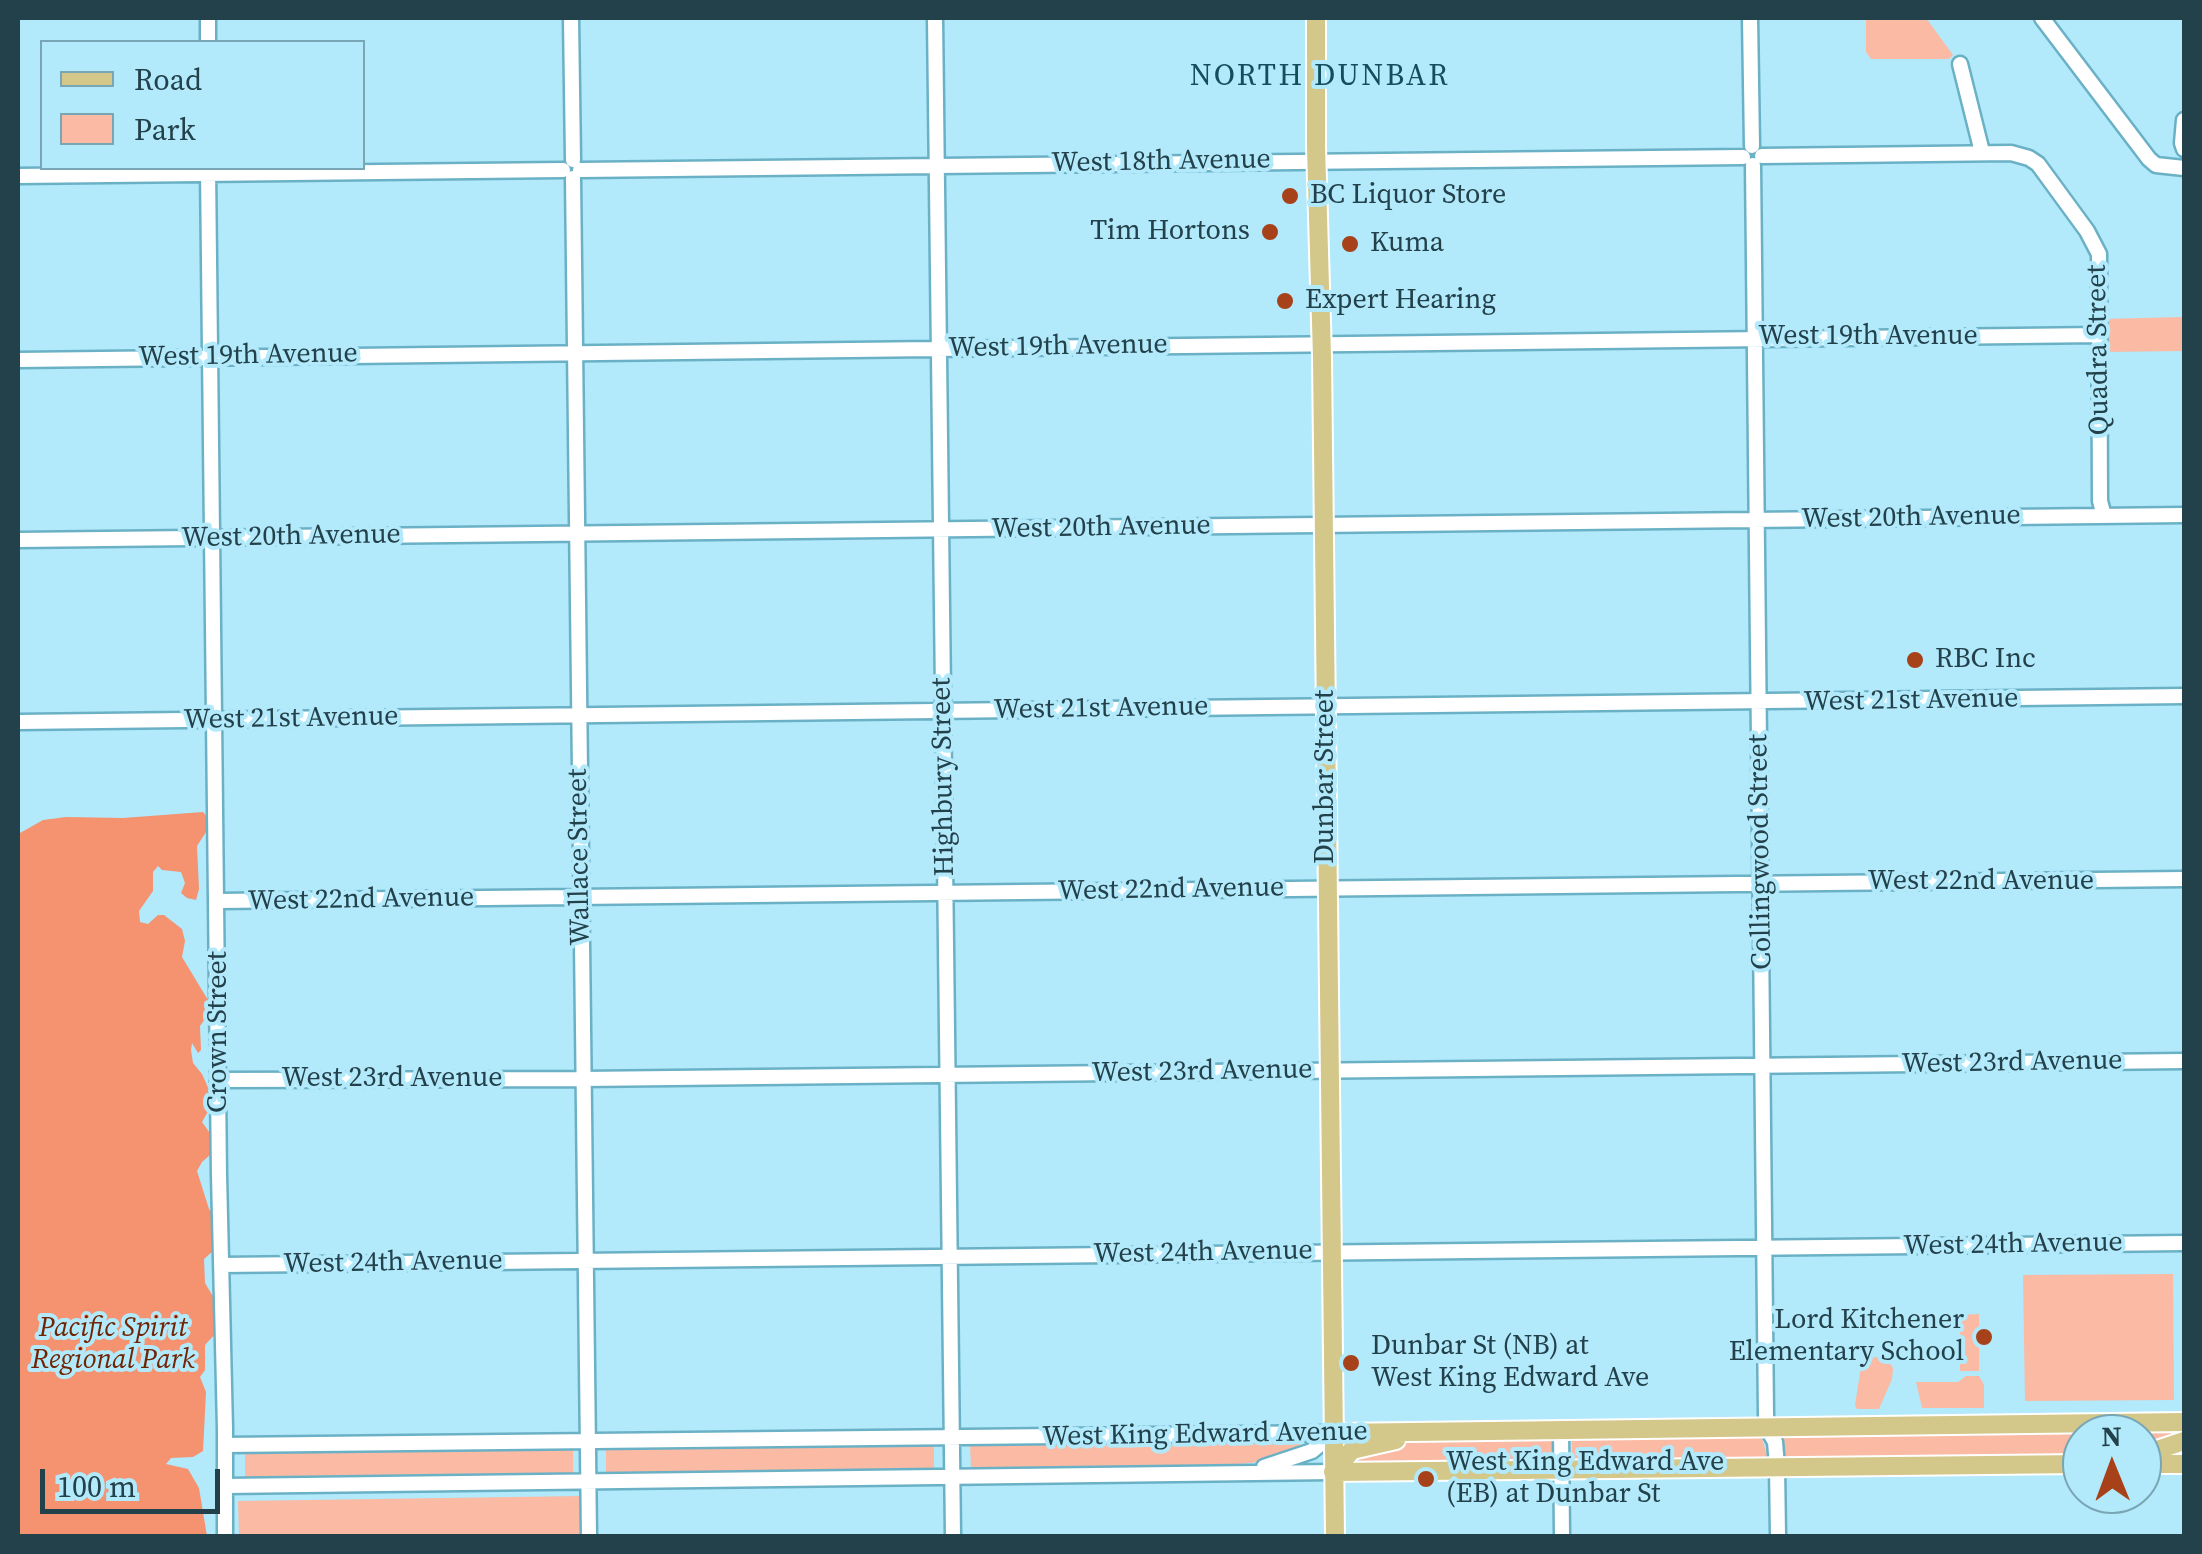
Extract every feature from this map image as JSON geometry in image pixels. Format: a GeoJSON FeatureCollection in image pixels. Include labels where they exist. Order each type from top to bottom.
{"type":"FeatureCollection","features":[{"type":"Feature","properties":{"kind":"main road","name":"Dunbar Street"},"geometry":{"type":"LineString","coordinates":[[1316,18],[1335,1536]]}},
{"type":"Feature","properties":{"kind":"main road","name":"West King Edward Avenue"},"geometry":{"type":"LineString","coordinates":[[1334,1433],[2184,1422]]}},
{"type":"Feature","properties":{"kind":"main road"},"geometry":{"type":"LineString","coordinates":[[1334,1472],[1352,1450],[1400,1439],[1408,1432]]}},
{"type":"Feature","properties":{"kind":"main road","name":"West King Edward Avenue"},"geometry":{"type":"LineString","coordinates":[[1334,1472],[2062,1464]]}},
{"type":"Feature","properties":{"kind":"street","name":"Wallace Street"},"geometry":{"type":"LineString","coordinates":[[570,18],[589,1536]]}},
{"type":"Feature","properties":{"kind":"street","name":"Highbury Street"},"geometry":{"type":"LineString","coordinates":[[935,18],[954,1536]]}},
{"type":"Feature","properties":{"kind":"street","name":"Collingwood Street"},"geometry":{"type":"LineString","coordinates":[[1750,18],[1767,1428],[1772,1435],[1777,1466],[1778,1536]]}},
{"type":"Feature","properties":{"kind":"street"},"geometry":{"type":"LineString","coordinates":[[2042,18],[2149,159],[2156,166],[2184,168]]}},
{"type":"Feature","properties":{"kind":"street"},"geometry":{"type":"LineString","coordinates":[[1960,64],[1982,152]]}},
{"type":"Feature","properties":{"kind":"street"},"geometry":{"type":"LineString","coordinates":[[2184,120],[2184,149]]}},
{"type":"Feature","properties":{"kind":"street","name":"West 18th Avenue"},"geometry":{"type":"LineString","coordinates":[[18,176],[2018,154]]}},
{"type":"Feature","properties":{"kind":"street","name":"Quadra Street"},"geometry":{"type":"LineString","coordinates":[[2018,154],[2038,164],[2088,231],[2099,254],[2100,501],[2104,516]]}},
{"type":"Feature","properties":{"kind":"street","name":"Crown Street"},"geometry":{"type":"LineString","coordinates":[[208,171],[225,1536]]}},
{"type":"Feature","properties":{"kind":"street","name":"West 19th Avenue"},"geometry":{"type":"LineString","coordinates":[[18,360],[2100,335]]}},
{"type":"Feature","properties":{"kind":"street","name":"West 20th Avenue"},"geometry":{"type":"LineString","coordinates":[[18,540],[2184,515]]}},
{"type":"Feature","properties":{"kind":"street","name":"West 21st Avenue"},"geometry":{"type":"LineString","coordinates":[[18,722],[2184,696]]}},
{"type":"Feature","properties":{"kind":"street","name":"West 22nd Avenue"},"geometry":{"type":"LineString","coordinates":[[218,902],[2184,879]]}},
{"type":"Feature","properties":{"kind":"street","name":"West 23rd Avenue"},"geometry":{"type":"LineString","coordinates":[[219,1080],[2184,1062]]}},
{"type":"Feature","properties":{"kind":"street","name":"West 24th Avenue"},"geometry":{"type":"LineString","coordinates":[[221,1265],[2184,1244]]}},
{"type":"Feature","properties":{"kind":"street"},"geometry":{"type":"LineString","coordinates":[[1561,1430],[1562,1536]]}},
{"type":"Feature","properties":{"kind":"street"},"geometry":{"type":"LineString","coordinates":[[1226,1473],[1274,1465],[1312,1451],[1334,1433]]}},
{"type":"Feature","properties":{"kind":"street","name":"West King Edward Avenue"},"geometry":{"type":"LineString","coordinates":[[225,1445],[1334,1433]]}},
{"type":"Feature","properties":{"kind":"street","name":"West King Edward Avenue"},"geometry":{"type":"LineString","coordinates":[[224,1486],[1334,1472]]}},
{"type":"Feature","properties":{"kind":"green space"},"geometry":{"type":"Polygon","coordinates":[[[1866,18],[1926,18],[1953,55],[1949,59],[1871,59],[1866,52],[1866,18]]]}},
{"type":"Feature","properties":{"kind":"green space"},"geometry":{"type":"Polygon","coordinates":[[[2182,317],[2183,351],[2104,352],[2103,319],[2182,317]]]}},
{"type":"Feature","properties":{"kind":"green space","name":"Pacific Spirit Regional Park"},"geometry":{"type":"Polygon","coordinates":[[[203,812],[208,818],[206,832],[197,846],[196,900],[181,893],[185,883],[181,872],[158,866],[153,872],[153,891],[139,911],[140,922],[148,924],[164,915],[182,929],[182,957],[211,1005],[200,1026],[201,1050],[198,1053],[192,1043],[191,1050],[193,1063],[210,1092],[210,1108],[202,1122],[212,1136],[210,1155],[197,1171],[209,1209],[218,1218],[213,1251],[204,1259],[205,1283],[218,1305],[216,1333],[205,1345],[205,1370],[200,1377],[206,1392],[203,1451],[193,1457],[171,1458],[166,1464],[188,1469],[199,1488],[207,1536],[18,1536],[18,839],[20,833],[43,820],[203,812]]]}},
{"type":"Feature","properties":{"kind":"green space"},"geometry":{"type":"Polygon","coordinates":[[[2173,1274],[2174,1400],[2025,1401],[2023,1275],[2173,1274]]]}},
{"type":"Feature","properties":{"kind":"green space"},"geometry":{"type":"Polygon","coordinates":[[[1979,1314],[1979,1371],[1960,1371],[1960,1315],[1979,1314]]]}},
{"type":"Feature","properties":{"kind":"green space"},"geometry":{"type":"Polygon","coordinates":[[[1872,1357],[1886,1358],[1893,1368],[1892,1379],[1879,1409],[1857,1409],[1861,1367],[1872,1357]]]}},
{"type":"Feature","properties":{"kind":"green space"},"geometry":{"type":"Polygon","coordinates":[[[1966,1376],[1979,1376],[1984,1385],[1984,1408],[1922,1408],[1916,1382],[1958,1382],[1966,1376]]]}},
{"type":"Feature","properties":{"kind":"green space"},"geometry":{"type":"Polygon","coordinates":[[[2162,1431],[2181,1431],[2182,1438],[2162,1445],[2162,1431]]]}},
{"type":"Feature","properties":{"kind":"green space"},"geometry":{"type":"Polygon","coordinates":[[[2062,1432],[2062,1458],[1785,1460],[1780,1455],[1777,1434],[2062,1432]]]}},
{"type":"Feature","properties":{"kind":"green space"},"geometry":{"type":"Polygon","coordinates":[[[1761,1435],[1769,1462],[1572,1461],[1572,1439],[1576,1437],[1761,1435]]]}},
{"type":"Feature","properties":{"kind":"green space"},"geometry":{"type":"Polygon","coordinates":[[[1550,1438],[1554,1440],[1554,1461],[1377,1465],[1355,1459],[1354,1454],[1411,1442],[1550,1438]]]}},
{"type":"Feature","properties":{"kind":"green space"},"geometry":{"type":"Polygon","coordinates":[[[1298,1442],[1307,1448],[1268,1461],[1211,1467],[971,1470],[970,1444],[1298,1442]]]}},
{"type":"Feature","properties":{"kind":"green space"},"geometry":{"type":"Polygon","coordinates":[[[934,1446],[934,1472],[606,1475],[606,1449],[934,1446]]]}},
{"type":"Feature","properties":{"kind":"green space"},"geometry":{"type":"Polygon","coordinates":[[[573,1450],[573,1476],[245,1479],[245,1453],[573,1450]]]}},
{"type":"Feature","properties":{"kind":"green space"},"geometry":{"type":"Polygon","coordinates":[[[582,1496],[583,1536],[239,1536],[238,1501],[582,1496]]]}},
{"type":"Feature","properties":{"kind":"place","name":"BC Liquor Store"},"geometry":{"type":"Point","coordinates":[1290,196]}},
{"type":"Feature","properties":{"kind":"place","name":"Tim Hortons"},"geometry":{"type":"Point","coordinates":[1270,232]}},
{"type":"Feature","properties":{"kind":"place","name":"Kuma"},"geometry":{"type":"Point","coordinates":[1350,244]}},
{"type":"Feature","properties":{"kind":"place","name":"Expert Hearing"},"geometry":{"type":"Point","coordinates":[1285,301]}},
{"type":"Feature","properties":{"kind":"place","name":"RBC Inc"},"geometry":{"type":"Point","coordinates":[1915,660]}},
{"type":"Feature","properties":{"kind":"place","name":"Lord Kitchener Elementary School"},"geometry":{"type":"Point","coordinates":[1984,1337]}},
{"type":"Feature","properties":{"kind":"place","name":"Dunbar St (NB) at West King Edward Ave"},"geometry":{"type":"Point","coordinates":[1351,1363]}},
{"type":"Feature","properties":{"kind":"place","name":"West King Edward Ave (EB) at Dunbar St"},"geometry":{"type":"Point","coordinates":[1426,1479]}},
{"type":"Feature","properties":{"kind":"district","name":"NORTH DUNBAR"},"geometry":{"type":"Point","coordinates":[1320,77]}}]}
